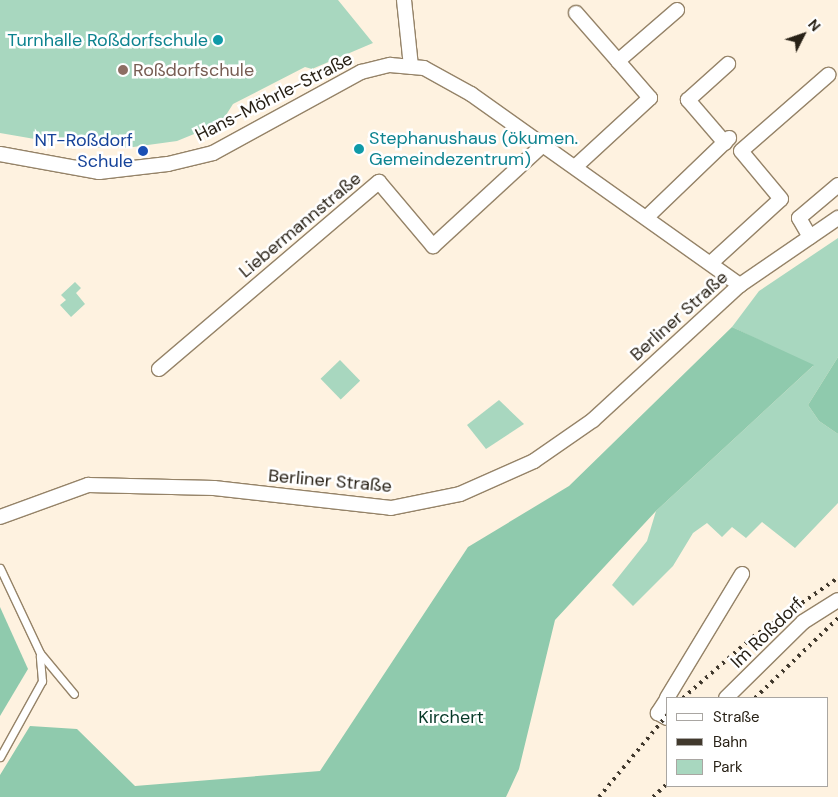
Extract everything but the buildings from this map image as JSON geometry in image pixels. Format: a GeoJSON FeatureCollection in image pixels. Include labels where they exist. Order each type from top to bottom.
{"type":"FeatureCollection","features":[{"type":"Feature","properties":{"kind":"street"},"geometry":{"type":"LineString","coordinates":[[404,0],[411,67]]}},
{"type":"Feature","properties":{"kind":"street"},"geometry":{"type":"LineString","coordinates":[[618,61],[677,10]]}},
{"type":"Feature","properties":{"kind":"street"},"geometry":{"type":"LineString","coordinates":[[575,167],[650,98],[576,12]]}},
{"type":"Feature","properties":{"kind":"street"},"geometry":{"type":"LineString","coordinates":[[647,217],[727,140],[688,100],[728,64]]}},
{"type":"Feature","properties":{"kind":"street","name":"Hans-Möhrle-Straße"},"geometry":{"type":"LineString","coordinates":[[0,154],[99,172],[168,164],[213,153],[361,72],[390,65],[424,68],[456,84],[712,262],[740,285]]}},
{"type":"Feature","properties":{"kind":"street"},"geometry":{"type":"LineString","coordinates":[[712,262],[782,199],[740,151],[828,75]]}},
{"type":"Feature","properties":{"kind":"street","name":"Liebermannstraße"},"geometry":{"type":"LineString","coordinates":[[159,369],[379,182],[433,246],[543,145]]}},
{"type":"Feature","properties":{"kind":"street"},"geometry":{"type":"LineString","coordinates":[[810,237],[799,218],[838,185]]}},
{"type":"Feature","properties":{"kind":"street","name":"Berliner Straße"},"geometry":{"type":"LineString","coordinates":[[0,516],[88,485],[214,488],[391,508],[460,494],[534,461],[593,420],[740,285],[838,218]]}},
{"type":"Feature","properties":{"kind":"street"},"geometry":{"type":"LineString","coordinates":[[668,697],[742,574]]}},
{"type":"Feature","properties":{"kind":"street","name":"Im Roßdorf"},"geometry":{"type":"LineString","coordinates":[[727,697],[803,622],[838,600]]}},
{"type":"Feature","properties":{"kind":"street"},"geometry":{"type":"LineString","coordinates":[[666,701],[658,713],[666,717]]}},
{"type":"Feature","properties":{"kind":"lane"},"geometry":{"type":"LineString","coordinates":[[0,568],[40,653],[74,694]]}},
{"type":"Feature","properties":{"kind":"lane"},"geometry":{"type":"LineString","coordinates":[[0,757],[42,680],[40,653]]}},
{"type":"Feature","properties":{"kind":"green space"},"geometry":{"type":"Polygon","coordinates":[[[0,0],[338,0],[373,43],[312,69],[305,67],[233,104],[221,123],[177,141],[126,148],[81,147],[0,133],[0,0]]]}},
{"type":"Feature","properties":{"kind":"green space"},"geometry":{"type":"Polygon","coordinates":[[[838,238],[838,357],[808,405],[819,421],[838,434],[838,503],[795,548],[762,522],[746,538],[732,527],[722,537],[707,523],[693,533],[673,566],[633,606],[612,585],[647,541],[656,511],[813,366],[732,327],[759,291],[838,238]]]}},
{"type":"Feature","properties":{"kind":"green space"},"geometry":{"type":"Polygon","coordinates":[[[75,282],[81,288],[76,293],[85,304],[71,317],[60,305],[66,300],[61,295],[75,282]]]}},
{"type":"Feature","properties":{"kind":"green space","name":"Kirchert"},"geometry":{"type":"Polygon","coordinates":[[[732,327],[814,365],[656,511],[555,620],[519,769],[506,797],[0,797],[0,775],[30,726],[77,729],[135,786],[320,771],[468,547],[569,486],[732,327]]]}},
{"type":"Feature","properties":{"kind":"green space"},"geometry":{"type":"Polygon","coordinates":[[[838,357],[838,434],[819,421],[808,405],[838,357]]]}},
{"type":"Feature","properties":{"kind":"green space"},"geometry":{"type":"Polygon","coordinates":[[[340,360],[360,381],[341,400],[321,379],[340,360]]]}},
{"type":"Feature","properties":{"kind":"green space"},"geometry":{"type":"Polygon","coordinates":[[[499,400],[524,424],[486,449],[467,425],[499,400]]]}},
{"type":"Feature","properties":{"kind":"green space"},"geometry":{"type":"Polygon","coordinates":[[[0,607],[28,669],[0,716],[0,607]]]}},
{"type":"Feature","properties":{"kind":"railway"},"geometry":{"type":"LineString","coordinates":[[684,697],[753,637],[838,578]]}},
{"type":"Feature","properties":{"kind":"railway"},"geometry":{"type":"LineString","coordinates":[[756,697],[838,618]]}},
{"type":"Feature","properties":{"kind":"railway"},"geometry":{"type":"LineString","coordinates":[[599,797],[666,716]]}},
{"type":"Feature","properties":{"kind":"railway"},"geometry":{"type":"LineString","coordinates":[[653,797],[666,785]]}},
{"type":"Feature","properties":{"kind":"place","name":"Turnhalle Roßdorfschule"},"geometry":{"type":"Point","coordinates":[218,40]}},
{"type":"Feature","properties":{"kind":"place","name":"Roßdorfschule"},"geometry":{"type":"Point","coordinates":[123,70]}},
{"type":"Feature","properties":{"kind":"place","name":"Stephanushaus (ökumen. Gemeindezentrum)"},"geometry":{"type":"Point","coordinates":[359,149]}},
{"type":"Feature","properties":{"kind":"place","name":"NT-Roßdorf Schule"},"geometry":{"type":"Point","coordinates":[143,151]}}]}
